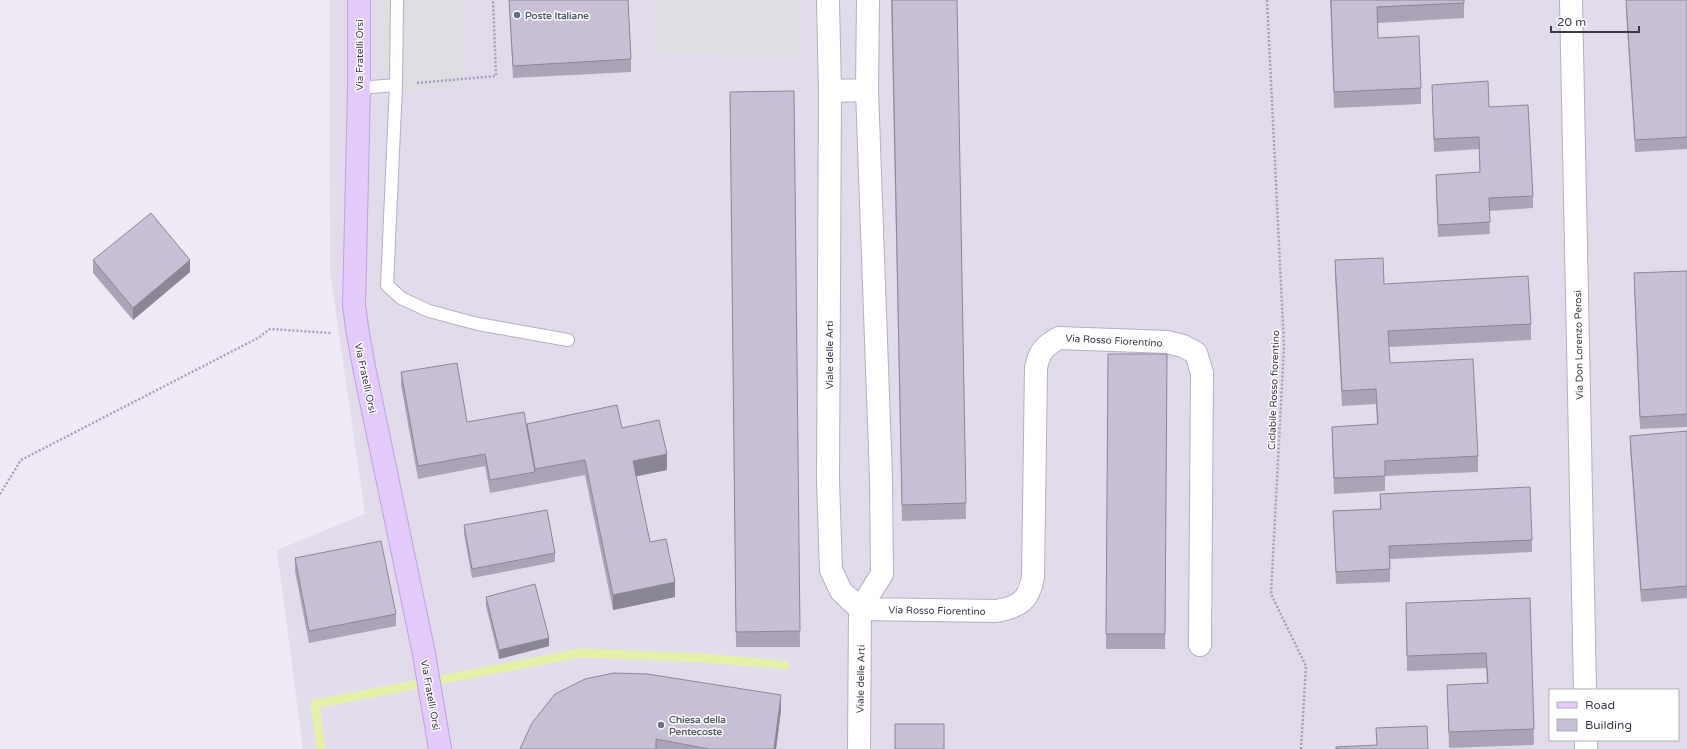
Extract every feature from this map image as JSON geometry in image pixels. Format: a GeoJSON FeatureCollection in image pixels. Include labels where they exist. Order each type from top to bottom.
{"type":"FeatureCollection","features":[{"type":"Feature","properties":{"kind":"main road","name":"Via Fratelli Orsi"},"geometry":{"type":"LineString","coordinates":[[359,0],[359,88],[354,306],[358,334],[424,654],[440,749]]}},
{"type":"Feature","properties":{"kind":"street","name":"Viale delle Arti"},"geometry":{"type":"LineString","coordinates":[[828,0],[830,91],[828,481],[831,570],[841,592],[860,609],[859,749]]}},
{"type":"Feature","properties":{"kind":"street"},"geometry":{"type":"LineString","coordinates":[[860,609],[882,574],[881,479],[867,90],[868,0]]}},
{"type":"Feature","properties":{"kind":"street","name":"Via Don Lorenzo Perosi"},"geometry":{"type":"LineString","coordinates":[[1571,0],[1584,689]]}},
{"type":"Feature","properties":{"kind":"street"},"geometry":{"type":"LineString","coordinates":[[830,91],[867,90]]}},
{"type":"Feature","properties":{"kind":"street","name":"Via Rosso Fiorentino"},"geometry":{"type":"LineString","coordinates":[[860,609],[996,611],[1010,609],[1022,602],[1030,591],[1033,577],[1036,368],[1038,356],[1048,344],[1059,338],[1167,342],[1183,346],[1196,353],[1202,373],[1200,645]]}},
{"type":"Feature","properties":{"kind":"lane"},"geometry":{"type":"LineString","coordinates":[[397,0],[396,85],[387,285],[401,298],[428,311],[478,324],[568,340]]}},
{"type":"Feature","properties":{"kind":"lane"},"geometry":{"type":"LineString","coordinates":[[359,88],[396,85]]}},
{"type":"Feature","properties":{"kind":"path"},"geometry":{"type":"LineString","coordinates":[[396,85],[496,76],[493,0]]}},
{"type":"Feature","properties":{"kind":"path","name":"Ciclabile Rosso fiorentino"},"geometry":{"type":"LineString","coordinates":[[1267,0],[1284,346],[1271,594],[1306,666],[1301,749]]}},
{"type":"Feature","properties":{"kind":"path"},"geometry":{"type":"LineString","coordinates":[[0,494],[21,460],[258,338],[270,329],[358,334]]}},
{"type":"Feature","properties":{"kind":"shaded area"},"geometry":{"type":"Polygon","coordinates":[[[329,0],[1687,0],[1687,749],[303,749],[277,550],[365,514],[330,271],[329,0]]]}},
{"type":"Feature","properties":{"kind":"shaded area"},"geometry":{"type":"Polygon","coordinates":[[[381,0],[461,0],[463,85],[381,94],[381,0]]]}},
{"type":"Feature","properties":{"kind":"shaded area"},"geometry":{"type":"Polygon","coordinates":[[[656,0],[797,0],[797,55],[655,54],[656,0]]]}},
{"type":"Feature","properties":{"kind":"building"},"geometry":{"type":"Polygon","coordinates":[[[509,0],[628,0],[631,59],[513,66],[509,0]]]}},
{"type":"Feature","properties":{"kind":"building"},"geometry":{"type":"Polygon","coordinates":[[[892,0],[957,0],[966,503],[902,505],[892,0]]]}},
{"type":"Feature","properties":{"kind":"building"},"geometry":{"type":"Polygon","coordinates":[[[1331,0],[1464,0],[1464,3],[1377,7],[1378,38],[1419,36],[1421,88],[1334,92],[1331,0]]]}},
{"type":"Feature","properties":{"kind":"building"},"geometry":{"type":"Polygon","coordinates":[[[1626,0],[1687,0],[1687,137],[1635,140],[1626,0]]]}},
{"type":"Feature","properties":{"kind":"building"},"geometry":{"type":"Polygon","coordinates":[[[1488,81],[1489,107],[1528,105],[1533,196],[1489,198],[1490,222],[1438,225],[1436,175],[1480,172],[1479,137],[1434,139],[1432,85],[1488,81]]]}},
{"type":"Feature","properties":{"kind":"building"},"geometry":{"type":"Polygon","coordinates":[[[794,91],[800,631],[736,632],[730,92],[794,91]]]}},
{"type":"Feature","properties":{"kind":"building"},"geometry":{"type":"Polygon","coordinates":[[[151,213],[190,260],[133,308],[93,260],[151,213]]]}},
{"type":"Feature","properties":{"kind":"building"},"geometry":{"type":"Polygon","coordinates":[[[1383,258],[1384,284],[1528,276],[1531,324],[1388,331],[1390,363],[1473,359],[1478,456],[1385,461],[1385,476],[1334,478],[1332,427],[1378,424],[1376,389],[1342,391],[1335,260],[1383,258]]]}},
{"type":"Feature","properties":{"kind":"building"},"geometry":{"type":"Polygon","coordinates":[[[1687,271],[1687,414],[1640,417],[1634,273],[1687,271]]]}},
{"type":"Feature","properties":{"kind":"building"},"geometry":{"type":"Polygon","coordinates":[[[1108,354],[1167,354],[1165,634],[1106,634],[1108,354]]]}},
{"type":"Feature","properties":{"kind":"building"},"geometry":{"type":"Polygon","coordinates":[[[457,363],[467,422],[524,412],[535,472],[490,480],[485,454],[418,466],[401,372],[457,363]]]}},
{"type":"Feature","properties":{"kind":"building"},"geometry":{"type":"Polygon","coordinates":[[[617,405],[622,428],[659,420],[667,454],[633,461],[650,542],[666,539],[675,582],[613,595],[585,460],[535,469],[527,424],[617,405]]]}},
{"type":"Feature","properties":{"kind":"building"},"geometry":{"type":"Polygon","coordinates":[[[1687,431],[1687,586],[1641,590],[1630,436],[1687,431]]]}},
{"type":"Feature","properties":{"kind":"building"},"geometry":{"type":"Polygon","coordinates":[[[1530,487],[1532,540],[1389,546],[1390,569],[1336,572],[1333,511],[1381,509],[1380,494],[1530,487]]]}},
{"type":"Feature","properties":{"kind":"building"},"geometry":{"type":"Polygon","coordinates":[[[547,510],[555,553],[472,569],[464,525],[547,510]]]}},
{"type":"Feature","properties":{"kind":"building"},"geometry":{"type":"Polygon","coordinates":[[[381,541],[396,614],[309,631],[295,558],[381,541]]]}},
{"type":"Feature","properties":{"kind":"building"},"geometry":{"type":"Polygon","coordinates":[[[535,584],[549,638],[499,650],[486,597],[535,584]]]}},
{"type":"Feature","properties":{"kind":"building"},"geometry":{"type":"Polygon","coordinates":[[[1530,598],[1534,729],[1449,732],[1447,685],[1488,683],[1486,653],[1407,656],[1406,603],[1530,598]]]}},
{"type":"Feature","properties":{"kind":"building","name":"Chiesa della Pentecoste"},"geometry":{"type":"Polygon","coordinates":[[[614,673],[647,674],[781,695],[774,749],[709,749],[656,739],[656,749],[520,749],[532,723],[555,694],[585,679],[614,673]]]}},
{"type":"Feature","properties":{"kind":"building"},"geometry":{"type":"Polygon","coordinates":[[[895,724],[944,724],[944,749],[895,749],[895,724]]]}},
{"type":"Feature","properties":{"kind":"building"},"geometry":{"type":"Polygon","coordinates":[[[1427,726],[1428,749],[1336,749],[1336,747],[1377,745],[1376,728],[1427,726]]]}},
{"type":"Feature","properties":{"kind":"waterway"},"geometry":{"type":"LineString","coordinates":[[321,749],[315,704],[580,653],[705,658],[785,665]]}},
{"type":"Feature","properties":{"kind":"place","name":"Poste Italiane"},"geometry":{"type":"Point","coordinates":[517,15]}},
{"type":"Feature","properties":{"kind":"place","name":"Chiesa della Pentecoste"},"geometry":{"type":"Point","coordinates":[661,725]}}]}
